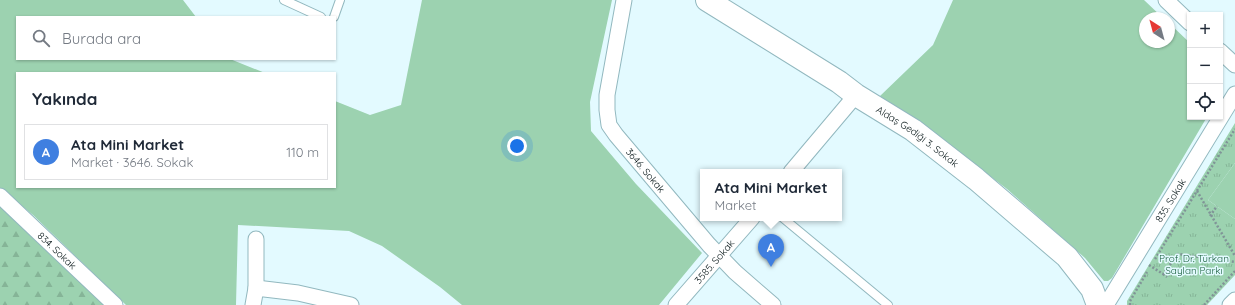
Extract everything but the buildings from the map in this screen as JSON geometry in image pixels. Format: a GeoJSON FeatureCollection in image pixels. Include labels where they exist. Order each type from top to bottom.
{"type":"FeatureCollection","features":[{"type":"Feature","properties":{"kind":"street","name":"3646. Sokak"},"geometry":{"type":"LineString","coordinates":[[624,0],[607,95],[609,125],[635,159],[719,256],[773,305]]}},
{"type":"Feature","properties":{"kind":"street","name":"Aldaş Gediği 3. Sokak"},"geometry":{"type":"LineString","coordinates":[[707,0],[913,130],[976,179],[1067,257],[1095,297]]}},
{"type":"Feature","properties":{"kind":"street"},"geometry":{"type":"LineString","coordinates":[[1166,0],[1187,20]]}},
{"type":"Feature","properties":{"kind":"street"},"geometry":{"type":"LineString","coordinates":[[1223,54],[1235,65]]}},
{"type":"Feature","properties":{"kind":"street","name":"835. Sokak"},"geometry":{"type":"LineString","coordinates":[[1106,305],[1235,94]]}},
{"type":"Feature","properties":{"kind":"street"},"geometry":{"type":"LineString","coordinates":[[794,169],[856,95]]}},
{"type":"Feature","properties":{"kind":"street","name":"834. Sokak"},"geometry":{"type":"LineString","coordinates":[[0,196],[115,305]]}},
{"type":"Feature","properties":{"kind":"street","name":"3585. Sokak"},"geometry":{"type":"LineString","coordinates":[[676,305],[749,221]]}},
{"type":"Feature","properties":{"kind":"street"},"geometry":{"type":"LineString","coordinates":[[253,305],[256,288],[256,239]]}},
{"type":"Feature","properties":{"kind":"street"},"geometry":{"type":"LineString","coordinates":[[1095,297],[1106,292],[1121,281]]}},
{"type":"Feature","properties":{"kind":"street"},"geometry":{"type":"LineString","coordinates":[[256,288],[298,292],[350,305]]}},
{"type":"Feature","properties":{"kind":"street"},"geometry":{"type":"LineString","coordinates":[[1230,305],[1235,300]]}},
{"type":"Feature","properties":{"kind":"lane"},"geometry":{"type":"LineString","coordinates":[[284,0],[319,16]]}},
{"type":"Feature","properties":{"kind":"lane"},"geometry":{"type":"LineString","coordinates":[[334,16],[340,0]]}},
{"type":"Feature","properties":{"kind":"lane"},"geometry":{"type":"LineString","coordinates":[[787,221],[888,305]]}},
{"type":"Feature","properties":{"kind":"path"},"geometry":{"type":"LineString","coordinates":[[1155,259],[1235,129]]}},
{"type":"Feature","properties":{"kind":"path"},"geometry":{"type":"LineString","coordinates":[[1195,189],[1235,256]]}},
{"type":"Feature","properties":{"kind":"path"},"geometry":{"type":"LineString","coordinates":[[1210,216],[1217,206]]}},
{"type":"Feature","properties":{"kind":"path"},"geometry":{"type":"LineString","coordinates":[[1163,274],[1178,254],[1235,262]]}},
{"type":"Feature","properties":{"kind":"path"},"geometry":{"type":"LineString","coordinates":[[1130,305],[1130,301],[1150,265],[1167,278]]}},
{"type":"Feature","properties":{"kind":"path"},"geometry":{"type":"LineString","coordinates":[[1204,305],[1235,271]]}},
{"type":"Feature","properties":{"kind":"green space"},"geometry":{"type":"Polygon","coordinates":[[[0,0],[183,0],[195,16],[16,16],[16,60],[232,60],[262,72],[16,72],[16,188],[336,188],[336,101],[370,115],[401,105],[422,0],[612,0],[590,102],[591,131],[636,184],[702,253],[659,305],[462,305],[440,287],[382,246],[349,231],[238,225],[236,305],[126,305],[33,215],[0,188],[0,0]]]}},
{"type":"Feature","properties":{"kind":"green space"},"geometry":{"type":"Polygon","coordinates":[[[953,0],[1144,0],[1157,12],[1139,12],[1139,48],[1175,48],[1175,29],[1187,40],[1187,120],[1205,120],[1112,278],[1108,281],[1104,281],[1085,258],[1007,189],[952,147],[880,96],[933,45],[953,0]]]}},
{"type":"Feature","properties":{"kind":"green space","name":"Prof. Dr. Türkan Saylan Parkı"},"geometry":{"type":"Polygon","coordinates":[[[1235,123],[1235,163],[1208,200],[1235,219],[1235,275],[1207,305],[1127,305],[1127,301],[1235,123]]]}},
{"type":"Feature","properties":{"kind":"green space"},"geometry":{"type":"Polygon","coordinates":[[[1235,163],[1235,219],[1208,200],[1235,163]]]}},
{"type":"Feature","properties":{"kind":"green space"},"geometry":{"type":"Polygon","coordinates":[[[0,196],[115,305],[0,305],[0,196]]]}},
{"type":"Feature","properties":{"kind":"place","name":"Ata Mini Market"},"geometry":{"type":"Point","coordinates":[771,267]}}]}
